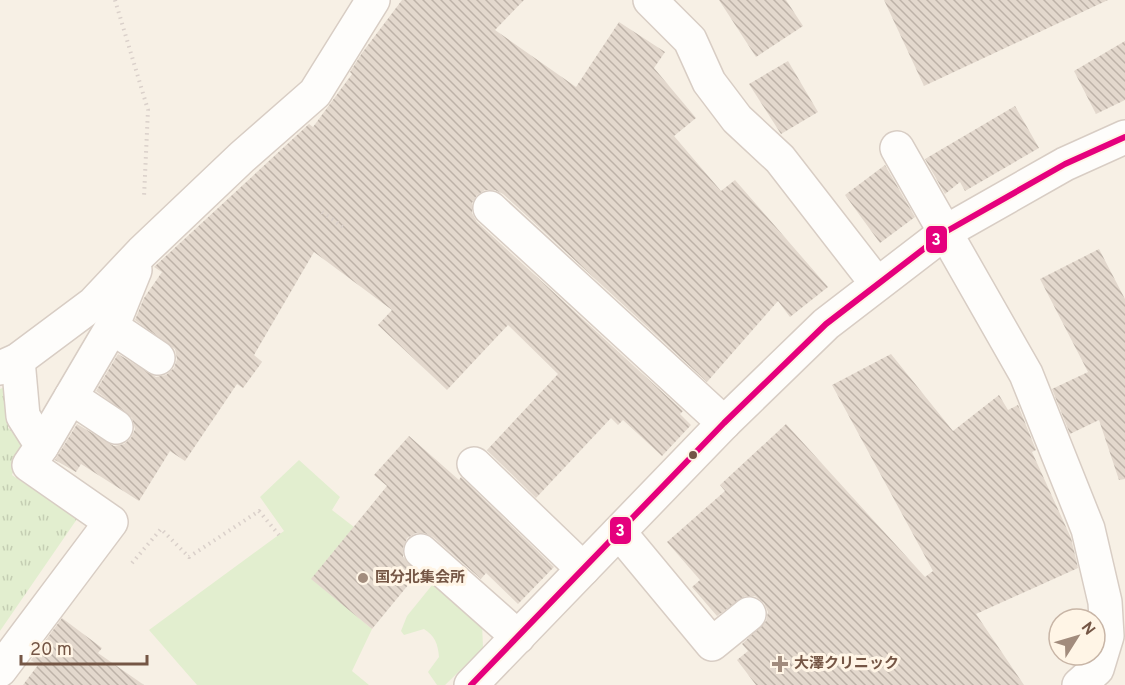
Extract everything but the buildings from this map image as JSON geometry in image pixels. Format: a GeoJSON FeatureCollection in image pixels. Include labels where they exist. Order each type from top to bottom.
{"type":"FeatureCollection","features":[{"type":"Feature","properties":{"kind":"street"},"geometry":{"type":"LineString","coordinates":[[650,0],[690,40],[709,82],[737,119],[780,159],[877,284]]}},
{"type":"Feature","properties":{"kind":"street"},"geometry":{"type":"LineString","coordinates":[[42,446],[23,416],[9,364],[93,304],[142,252],[242,157],[315,93],[365,5]]}},
{"type":"Feature","properties":{"kind":"street"},"geometry":{"type":"LineString","coordinates":[[471,685],[724,423],[825,324],[947,231],[1065,164],[1125,137]]}},
{"type":"Feature","properties":{"kind":"street"},"geometry":{"type":"LineString","coordinates":[[897,148],[947,231],[1026,374],[1115,599],[1104,654],[1097,669],[1079,685]]}},
{"type":"Feature","properties":{"kind":"street"},"geometry":{"type":"LineString","coordinates":[[490,208],[724,423]]}},
{"type":"Feature","properties":{"kind":"street"},"geometry":{"type":"LineString","coordinates":[[0,670],[111,522],[29,465],[112,327],[142,252]]}},
{"type":"Feature","properties":{"kind":"street"},"geometry":{"type":"LineString","coordinates":[[112,327],[158,358]]}},
{"type":"Feature","properties":{"kind":"street"},"geometry":{"type":"LineString","coordinates":[[71,397],[116,427]]}},
{"type":"Feature","properties":{"kind":"street"},"geometry":{"type":"LineString","coordinates":[[474,464],[583,569]]}},
{"type":"Feature","properties":{"kind":"street"},"geometry":{"type":"LineString","coordinates":[[620,532],[712,644],[749,614]]}},
{"type":"Feature","properties":{"kind":"street"},"geometry":{"type":"LineString","coordinates":[[421,551],[518,637]]}},
{"type":"Feature","properties":{"kind":"path"},"geometry":{"type":"LineString","coordinates":[[115,0],[148,110],[142,252]]}},
{"type":"Feature","properties":{"kind":"path"},"geometry":{"type":"LineString","coordinates":[[322,212],[346,229]]}},
{"type":"Feature","properties":{"kind":"path"},"geometry":{"type":"LineString","coordinates":[[161,529],[189,557],[259,511],[279,535]]}},
{"type":"Feature","properties":{"kind":"green space"},"geometry":{"type":"Polygon","coordinates":[[[7,386],[8,428],[25,442],[12,475],[77,519],[0,631],[0,389],[7,386]]]}},
{"type":"Feature","properties":{"kind":"green space"},"geometry":{"type":"Polygon","coordinates":[[[299,460],[340,497],[332,510],[354,527],[312,579],[372,629],[352,671],[369,685],[197,685],[149,630],[284,531],[260,497],[299,460]]]}},
{"type":"Feature","properties":{"kind":"green space"},"geometry":{"type":"Polygon","coordinates":[[[433,584],[482,623],[483,648],[445,685],[437,685],[428,672],[439,657],[437,644],[433,638],[424,629],[404,635],[401,631],[407,616],[433,584]]]}},
{"type":"Feature","properties":{"kind":"transit line","name":"3"},"geometry":{"type":"LineString","coordinates":[[471,685],[724,423],[826,324],[947,231],[1065,164],[1125,137]]}},
{"type":"Feature","properties":{"kind":"place","name":"国分北集会所"},"geometry":{"type":"Point","coordinates":[363,578]}},
{"type":"Feature","properties":{"kind":"place","name":"大澤クリニック"},"geometry":{"type":"Point","coordinates":[780,664]}}]}
